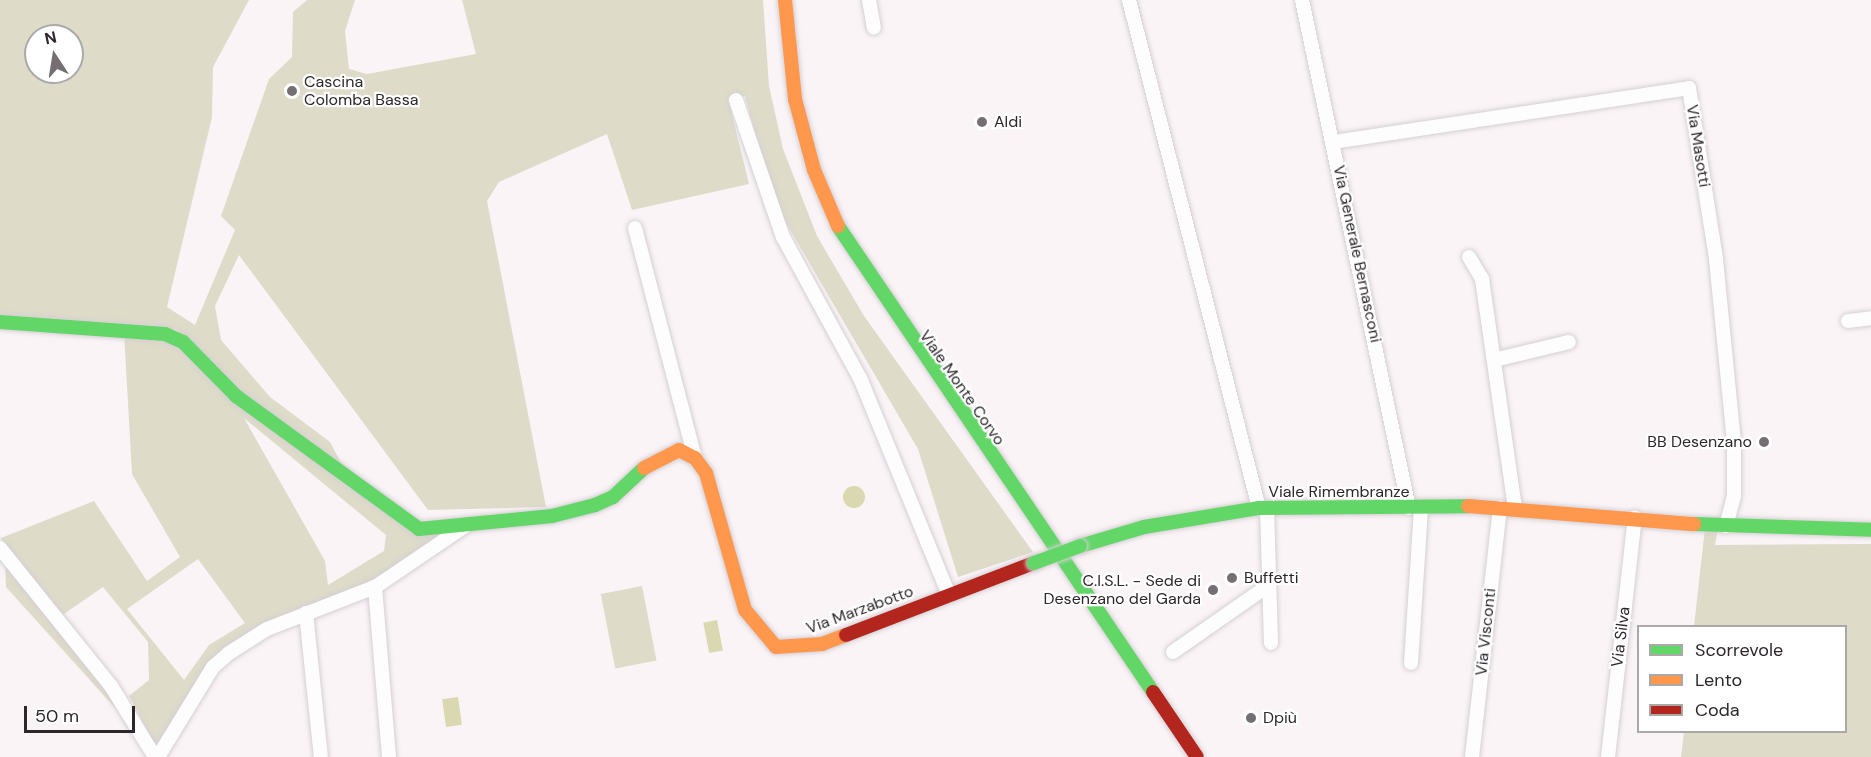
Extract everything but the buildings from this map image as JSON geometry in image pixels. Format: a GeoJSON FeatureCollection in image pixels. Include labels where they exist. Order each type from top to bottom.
{"type":"FeatureCollection","features":[{"type":"Feature","properties":{"kind":"street","name":"Viale Monte Corvo"},"geometry":{"type":"LineString","coordinates":[[785,0],[795,99],[814,170],[844,240],[1197,757]]}},
{"type":"Feature","properties":{"kind":"street"},"geometry":{"type":"LineString","coordinates":[[869,0],[874,28]]}},
{"type":"Feature","properties":{"kind":"street","name":"Viale Rimembranze"},"geometry":{"type":"LineString","coordinates":[[1129,0],[1263,508],[1515,508],[1726,526],[1871,530]]}},
{"type":"Feature","properties":{"kind":"street","name":"Via Generale Bernasconi"},"geometry":{"type":"LineString","coordinates":[[1302,0],[1415,508],[1411,663]]}},
{"type":"Feature","properties":{"kind":"street","name":"Via Masotti"},"geometry":{"type":"LineString","coordinates":[[1333,142],[1689,88],[1716,259],[1734,444],[1734,496],[1726,526]]}},
{"type":"Feature","properties":{"kind":"street"},"geometry":{"type":"LineString","coordinates":[[736,100],[783,237],[860,378],[949,595]]}},
{"type":"Feature","properties":{"kind":"street"},"geometry":{"type":"LineString","coordinates":[[635,228],[695,458]]}},
{"type":"Feature","properties":{"kind":"street"},"geometry":{"type":"LineString","coordinates":[[1469,257],[1482,279],[1515,508]]}},
{"type":"Feature","properties":{"kind":"street"},"geometry":{"type":"LineString","coordinates":[[1848,321],[1871,318]]}},
{"type":"Feature","properties":{"kind":"street"},"geometry":{"type":"LineString","coordinates":[[0,322],[165,334],[183,342],[236,396],[419,529],[465,526],[595,505],[664,452],[679,450],[695,458]]}},
{"type":"Feature","properties":{"kind":"street"},"geometry":{"type":"LineString","coordinates":[[1494,360],[1569,342]]}},
{"type":"Feature","properties":{"kind":"street","name":"Via Marzabotto"},"geometry":{"type":"LineString","coordinates":[[695,458],[706,473],[745,610],[776,647],[822,644],[1080,546],[1144,527],[1263,508]]}},
{"type":"Feature","properties":{"kind":"street"},"geometry":{"type":"LineString","coordinates":[[1263,508],[1271,643]]}},
{"type":"Feature","properties":{"kind":"street","name":"Via Visconti"},"geometry":{"type":"LineString","coordinates":[[1472,757],[1500,508]]}},
{"type":"Feature","properties":{"kind":"street","name":"Via Silva"},"geometry":{"type":"LineString","coordinates":[[1608,757],[1635,518]]}},
{"type":"Feature","properties":{"kind":"street"},"geometry":{"type":"LineString","coordinates":[[0,548],[111,686],[157,757],[213,667],[267,629],[375,587],[465,526]]}},
{"type":"Feature","properties":{"kind":"street"},"geometry":{"type":"LineString","coordinates":[[1173,652],[1269,585]]}},
{"type":"Feature","properties":{"kind":"street"},"geometry":{"type":"LineString","coordinates":[[375,587],[389,757]]}},
{"type":"Feature","properties":{"kind":"street"},"geometry":{"type":"LineString","coordinates":[[306,613],[321,757]]}},
{"type":"Feature","properties":{"kind":"shaded area"},"geometry":{"type":"Polygon","coordinates":[[[0,0],[249,0],[213,67],[212,117],[167,307],[195,325],[235,230],[221,216],[269,79],[292,57],[293,12],[307,0],[355,0],[345,31],[349,69],[367,74],[476,54],[462,0],[763,0],[769,86],[783,149],[817,236],[864,316],[1033,552],[958,577],[918,449],[775,204],[745,96],[728,98],[749,184],[632,210],[607,134],[499,182],[487,201],[546,507],[428,510],[239,255],[215,306],[221,340],[270,397],[330,442],[341,463],[268,416],[176,329],[0,318],[0,0]]]}},
{"type":"Feature","properties":{"kind":"shaded area"},"geometry":{"type":"Polygon","coordinates":[[[124,333],[165,336],[348,487],[449,534],[393,571],[274,623],[213,659],[157,748],[129,696],[149,680],[148,642],[103,587],[58,618],[1,538],[94,501],[147,581],[180,557],[132,474],[124,333]],[[244,418],[325,561],[328,585],[384,551],[386,535],[244,418]],[[198,559],[127,609],[184,680],[209,645],[245,623],[198,559]]]}},
{"type":"Feature","properties":{"kind":"shaded area"},"geometry":{"type":"Polygon","coordinates":[[[854,486],[862,489],[865,497],[862,505],[854,508],[846,505],[843,497],[846,489],[854,486]]]}},
{"type":"Feature","properties":{"kind":"shaded area"},"geometry":{"type":"Polygon","coordinates":[[[1705,528],[1718,529],[1715,545],[1871,544],[1871,757],[1681,757],[1684,733],[1847,733],[1847,625],[1694,625],[1705,528]]]}},
{"type":"Feature","properties":{"kind":"shaded area"},"geometry":{"type":"Polygon","coordinates":[[[5,561],[55,621],[135,730],[6,587],[5,561]]]}},
{"type":"Feature","properties":{"kind":"shaded area"},"geometry":{"type":"Polygon","coordinates":[[[642,586],[657,661],[615,669],[601,594],[642,586]]]}},
{"type":"Feature","properties":{"kind":"shaded area"},"geometry":{"type":"Polygon","coordinates":[[[717,620],[723,650],[709,653],[703,623],[717,620]]]}},
{"type":"Feature","properties":{"kind":"shaded area"},"geometry":{"type":"Polygon","coordinates":[[[458,697],[462,725],[446,727],[442,699],[458,697]]]}},
{"type":"Feature","properties":{"kind":"traffic: fast"},"geometry":{"type":"LineString","coordinates":[[838,226],[1153,692]]}},
{"type":"Feature","properties":{"kind":"traffic: fast"},"geometry":{"type":"LineString","coordinates":[[0,322],[165,334],[183,342],[236,396],[419,529],[552,516],[595,505],[613,497],[644,468]]}},
{"type":"Feature","properties":{"kind":"traffic: fast"},"geometry":{"type":"LineString","coordinates":[[1080,546],[1144,527],[1259,508],[1468,506]]}},
{"type":"Feature","properties":{"kind":"traffic: fast"},"geometry":{"type":"LineString","coordinates":[[1694,524],[1871,530]]}},
{"type":"Feature","properties":{"kind":"traffic: fast"},"geometry":{"type":"LineString","coordinates":[[1034,563],[1080,546]]}},
{"type":"Feature","properties":{"kind":"traffic: slow"},"geometry":{"type":"LineString","coordinates":[[785,0],[795,99],[814,170],[838,226]]}},
{"type":"Feature","properties":{"kind":"traffic: slow"},"geometry":{"type":"LineString","coordinates":[[644,468],[679,450],[695,458],[706,473],[745,610],[776,647],[822,644],[846,635]]}},
{"type":"Feature","properties":{"kind":"traffic: slow"},"geometry":{"type":"LineString","coordinates":[[1468,506],[1694,524]]}},
{"type":"Feature","properties":{"kind":"traffic: jam"},"geometry":{"type":"LineString","coordinates":[[846,635],[1034,563]]}},
{"type":"Feature","properties":{"kind":"traffic: jam"},"geometry":{"type":"LineString","coordinates":[[1153,692],[1197,757]]}},
{"type":"Feature","properties":{"kind":"place","name":"Cascina Colomba Bassa"},"geometry":{"type":"Point","coordinates":[292,91]}},
{"type":"Feature","properties":{"kind":"place","name":"Aldi"},"geometry":{"type":"Point","coordinates":[982,122]}},
{"type":"Feature","properties":{"kind":"place","name":"BB Desenzano"},"geometry":{"type":"Point","coordinates":[1764,442]}},
{"type":"Feature","properties":{"kind":"place","name":"Buffetti"},"geometry":{"type":"Point","coordinates":[1232,578]}},
{"type":"Feature","properties":{"kind":"place","name":"C.I.S.L. - Sede di Desenzano del Garda"},"geometry":{"type":"Point","coordinates":[1213,590]}},
{"type":"Feature","properties":{"kind":"place","name":"Dpiù"},"geometry":{"type":"Point","coordinates":[1251,718]}}]}
